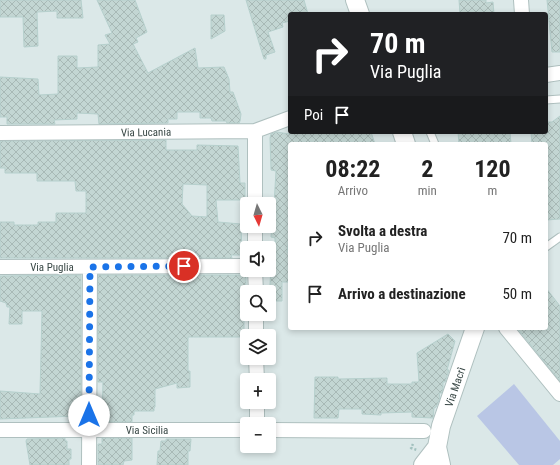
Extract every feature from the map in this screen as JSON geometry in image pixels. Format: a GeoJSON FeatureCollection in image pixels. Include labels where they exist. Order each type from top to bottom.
{"type":"FeatureCollection","features":[{"type":"Feature","properties":{"kind":"street"},"geometry":{"type":"LineString","coordinates":[[355,0],[359,12]]}},
{"type":"Feature","properties":{"kind":"street"},"geometry":{"type":"LineString","coordinates":[[521,0],[522,12]]}},
{"type":"Feature","properties":{"kind":"street"},"geometry":{"type":"LineString","coordinates":[[548,74],[560,73]]}},
{"type":"Feature","properties":{"kind":"street","name":"Via Lucania"},"geometry":{"type":"LineString","coordinates":[[0,133],[255,131],[288,119]]}},
{"type":"Feature","properties":{"kind":"street"},"geometry":{"type":"LineString","coordinates":[[255,131],[255,197]]}},
{"type":"Feature","properties":{"kind":"street","name":"Via Puglia"},"geometry":{"type":"LineString","coordinates":[[0,267],[240,266]]}},
{"type":"Feature","properties":{"kind":"street"},"geometry":{"type":"LineString","coordinates":[[89,465],[90,267]]}},
{"type":"Feature","properties":{"kind":"street","name":"Via Macrì"},"geometry":{"type":"LineString","coordinates":[[441,465],[437,447],[441,426],[474,330]]}},
{"type":"Feature","properties":{"kind":"street"},"geometry":{"type":"LineString","coordinates":[[508,330],[560,394]]}},
{"type":"Feature","properties":{"kind":"street","name":"Via Sicilia"},"geometry":{"type":"LineString","coordinates":[[0,430],[240,430]]}},
{"type":"Feature","properties":{"kind":"street"},"geometry":{"type":"LineString","coordinates":[[276,430],[424,431]]}},
{"type":"Feature","properties":{"kind":"street","name":"Via Macrì"},"geometry":{"type":"LineString","coordinates":[[423,465],[437,447]]}},
{"type":"Feature","properties":{"kind":"lane"},"geometry":{"type":"LineString","coordinates":[[548,100],[560,99]]}},
{"type":"Feature","properties":{"kind":"lane"},"geometry":{"type":"LineString","coordinates":[[548,246],[560,237]]}},
{"type":"Feature","properties":{"kind":"shaded area"},"geometry":{"type":"Polygon","coordinates":[[[0,0],[560,0],[560,465],[0,465],[0,0]]]}},
{"type":"Feature","properties":{"kind":"shaded area"},"geometry":{"type":"Polygon","coordinates":[[[514,384],[560,441],[560,459],[553,465],[519,465],[477,416],[514,384]]]}},
{"type":"Feature","properties":{"kind":"building"},"geometry":{"type":"Polygon","coordinates":[[[0,0],[81,0],[83,18],[57,18],[57,11],[37,12],[38,46],[24,47],[23,17],[0,17],[0,0]]]}},
{"type":"Feature","properties":{"kind":"building"},"geometry":{"type":"Polygon","coordinates":[[[97,0],[135,0],[147,32],[136,38],[138,42],[133,44],[148,73],[195,48],[198,68],[224,67],[229,79],[230,92],[233,92],[241,114],[239,123],[227,123],[226,121],[212,121],[211,118],[200,118],[200,112],[177,112],[177,119],[168,119],[168,123],[99,124],[98,114],[77,113],[77,119],[54,120],[55,124],[7,124],[7,117],[0,117],[0,77],[38,79],[39,95],[58,94],[58,56],[77,56],[77,68],[98,67],[98,45],[110,44],[105,35],[112,33],[97,0]]]}},
{"type":"Feature","properties":{"kind":"building"},"geometry":{"type":"Polygon","coordinates":[[[246,0],[304,0],[307,12],[288,12],[288,22],[282,23],[283,27],[268,32],[275,52],[266,55],[266,59],[264,59],[246,0]]]}},
{"type":"Feature","properties":{"kind":"building"},"geometry":{"type":"Polygon","coordinates":[[[459,0],[486,0],[486,3],[493,2],[494,12],[460,12],[459,0]]]}},
{"type":"Feature","properties":{"kind":"building"},"geometry":{"type":"Polygon","coordinates":[[[547,0],[560,0],[560,52],[552,52],[547,0]]]}},
{"type":"Feature","properties":{"kind":"building"},"geometry":{"type":"Polygon","coordinates":[[[211,15],[224,15],[225,31],[211,39],[211,15]]]}},
{"type":"Feature","properties":{"kind":"building"},"geometry":{"type":"Polygon","coordinates":[[[560,116],[560,219],[548,220],[548,142],[532,142],[531,134],[548,134],[548,122],[552,122],[560,116]]]}},
{"type":"Feature","properties":{"kind":"building"},"geometry":{"type":"Polygon","coordinates":[[[277,132],[288,134],[372,134],[374,142],[288,142],[288,282],[282,282],[282,301],[276,301],[276,285],[270,285],[270,277],[276,277],[276,241],[275,238],[271,237],[271,233],[276,233],[276,197],[274,197],[276,171],[271,170],[271,134],[277,132]]]}},
{"type":"Feature","properties":{"kind":"building"},"geometry":{"type":"Polygon","coordinates":[[[458,134],[510,134],[511,142],[459,142],[458,134]]]}},
{"type":"Feature","properties":{"kind":"building"},"geometry":{"type":"Polygon","coordinates":[[[166,140],[166,150],[197,150],[197,145],[238,146],[240,183],[245,183],[245,197],[240,197],[240,200],[216,200],[218,222],[240,224],[242,241],[240,241],[240,255],[231,255],[232,258],[0,258],[0,222],[14,222],[14,225],[38,225],[38,222],[56,222],[56,213],[86,213],[86,191],[76,191],[75,181],[37,181],[37,173],[5,173],[5,168],[0,168],[0,141],[166,140]],[[183,184],[182,204],[192,216],[207,217],[207,185],[183,184]]]}},
{"type":"Feature","properties":{"kind":"building"},"geometry":{"type":"Polygon","coordinates":[[[81,275],[81,407],[76,407],[77,416],[0,419],[0,391],[40,394],[42,311],[22,311],[22,324],[9,324],[10,307],[7,307],[6,303],[0,301],[0,276],[81,275]]]}},
{"type":"Feature","properties":{"kind":"building"},"geometry":{"type":"Polygon","coordinates":[[[98,275],[240,275],[240,277],[246,277],[246,285],[240,285],[240,321],[244,321],[244,329],[240,329],[240,337],[188,337],[188,371],[190,371],[190,387],[177,388],[177,383],[155,389],[154,411],[134,411],[134,415],[132,415],[132,422],[105,422],[105,417],[102,417],[103,382],[98,382],[98,275]]]}},
{"type":"Feature","properties":{"kind":"building"},"geometry":{"type":"Polygon","coordinates":[[[548,291],[560,306],[560,381],[519,330],[548,330],[548,291]]]}},
{"type":"Feature","properties":{"kind":"building"},"geometry":{"type":"Polygon","coordinates":[[[448,334],[455,341],[447,370],[449,370],[445,382],[443,382],[442,393],[439,393],[440,398],[436,407],[434,408],[433,418],[412,417],[412,412],[381,413],[381,415],[362,414],[362,409],[339,409],[338,418],[314,418],[315,377],[338,377],[338,379],[387,378],[387,384],[412,384],[412,382],[419,381],[417,353],[448,334]]]}},
{"type":"Feature","properties":{"kind":"building"},"geometry":{"type":"Polygon","coordinates":[[[65,438],[65,441],[67,441],[67,449],[71,449],[71,459],[69,459],[69,465],[30,465],[26,441],[27,439],[65,438]]]}},
{"type":"Feature","properties":{"kind":"building"},"geometry":{"type":"Polygon","coordinates":[[[102,438],[132,438],[132,460],[124,461],[123,465],[98,465],[98,444],[102,444],[102,438]]]}},
{"type":"Feature","properties":{"kind":"building"},"geometry":{"type":"Polygon","coordinates":[[[166,439],[191,439],[190,451],[188,451],[188,465],[157,465],[158,451],[160,451],[161,441],[166,441],[166,439]]]}},
{"type":"Feature","properties":{"kind":"route"},"geometry":{"type":"LineString","coordinates":[[89,415],[90,267],[184,266]]}}]}
